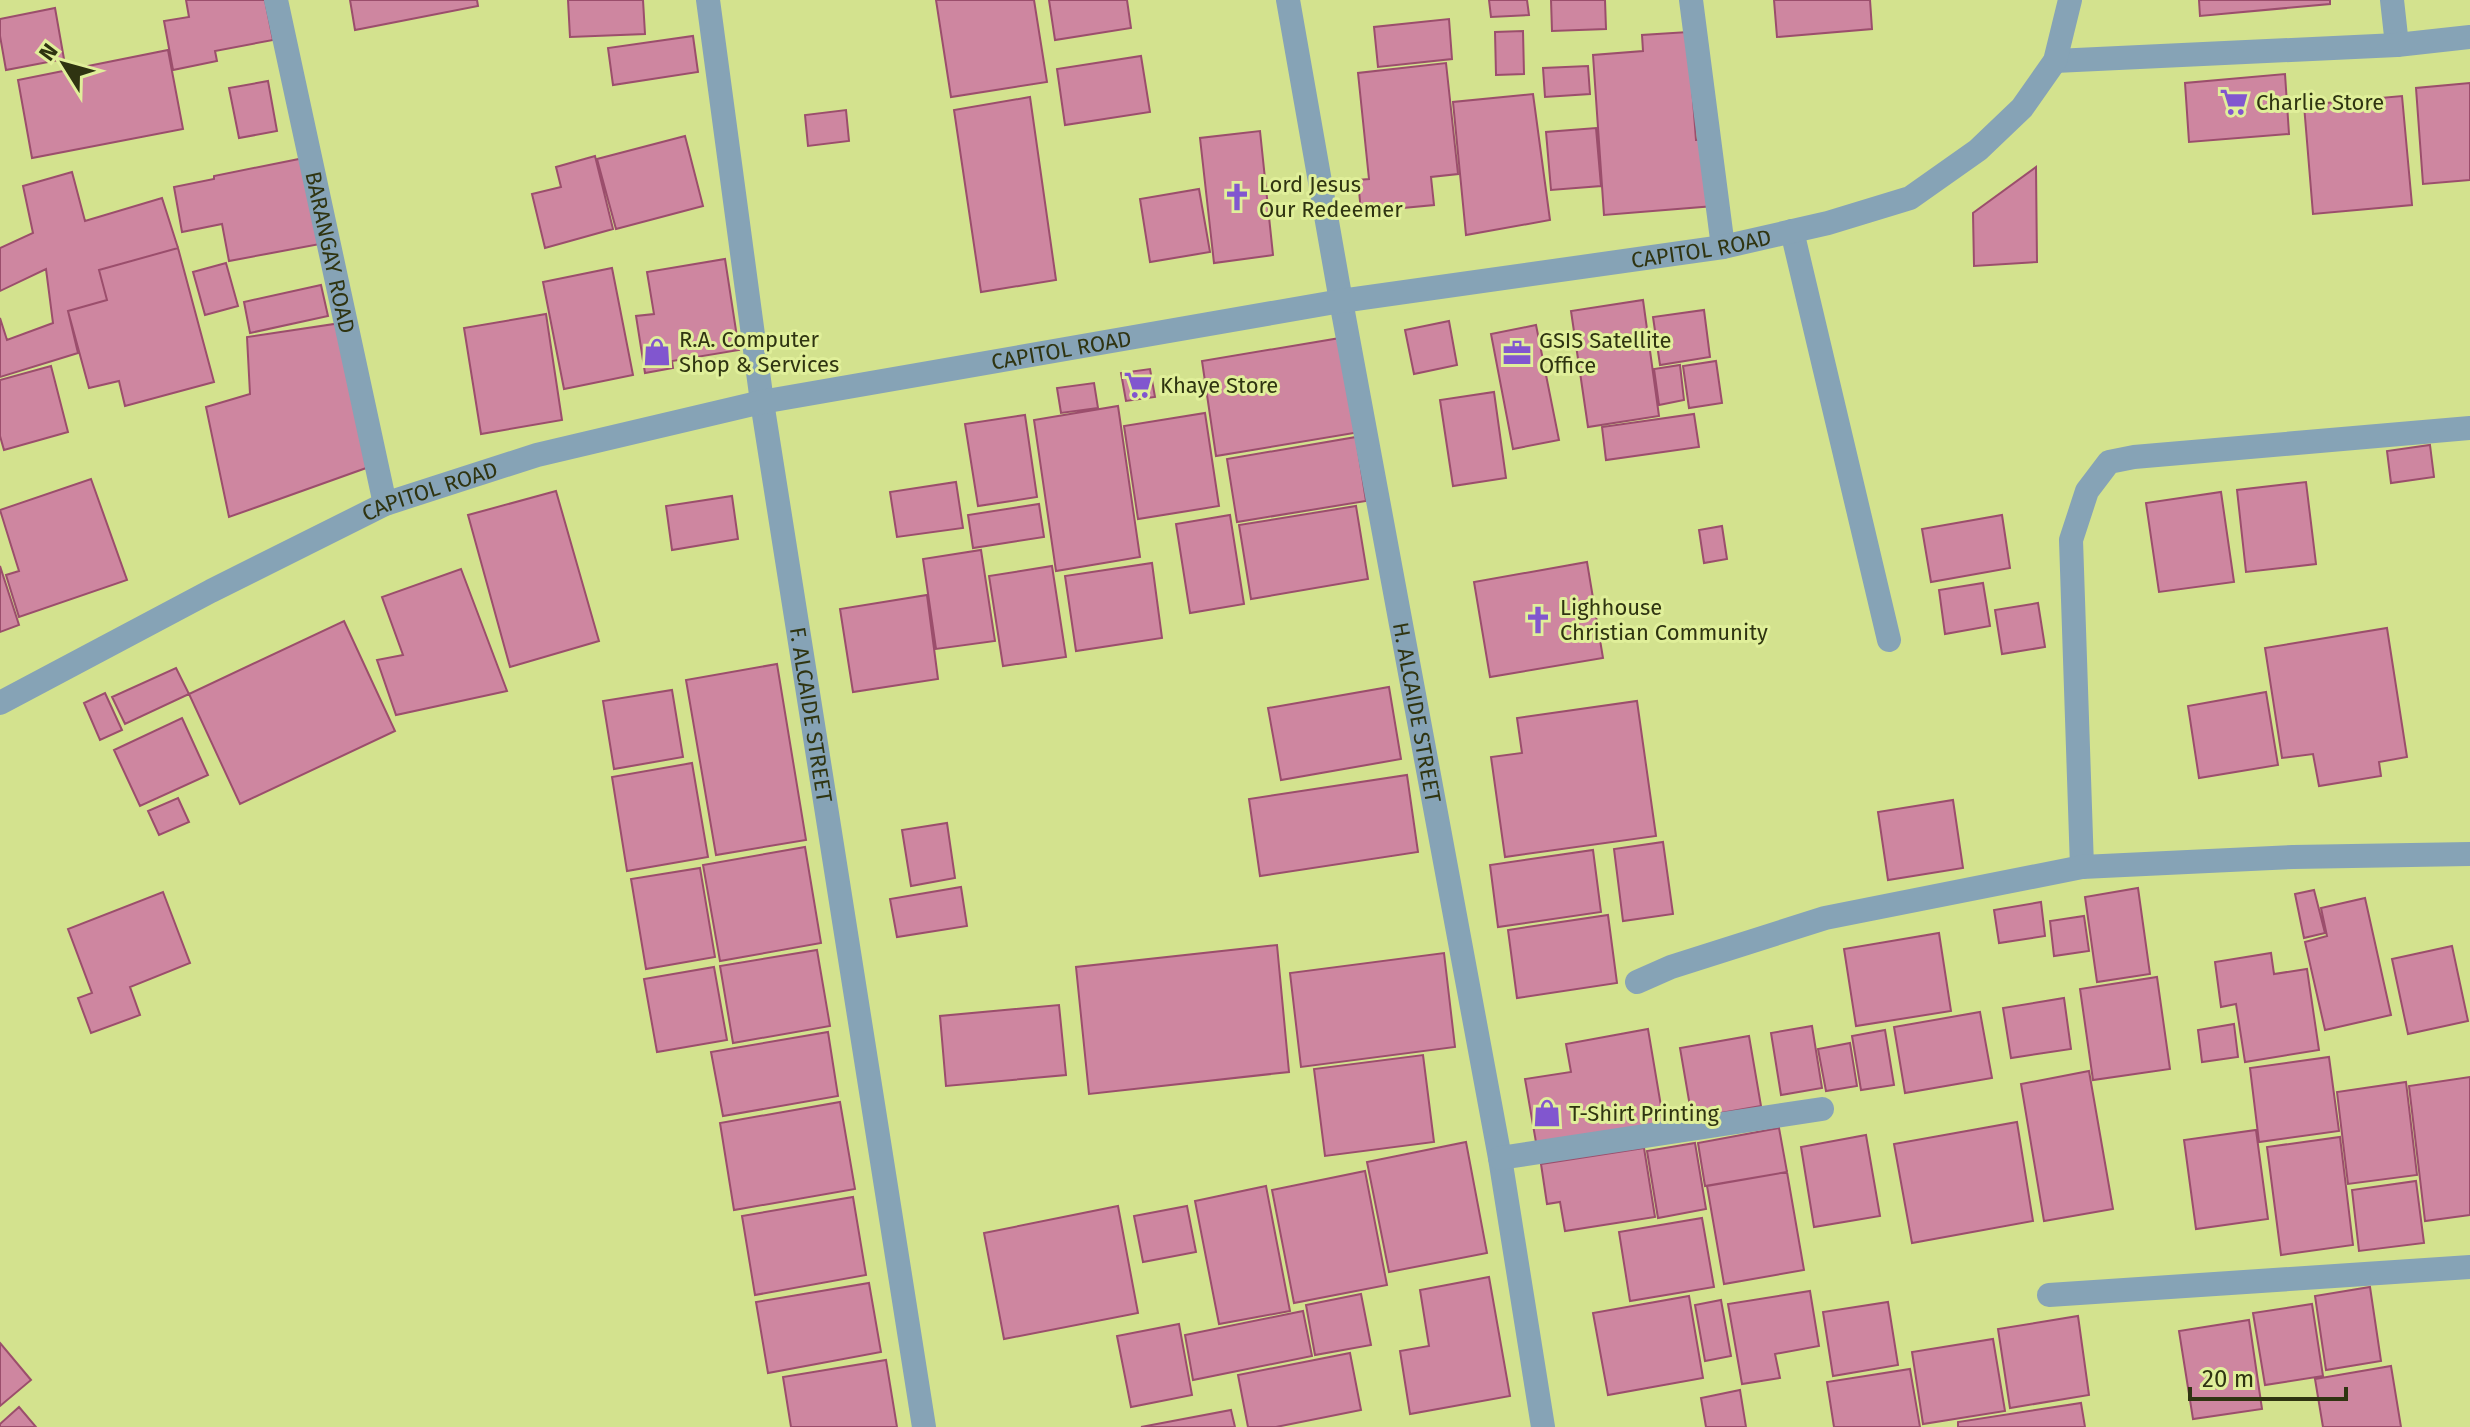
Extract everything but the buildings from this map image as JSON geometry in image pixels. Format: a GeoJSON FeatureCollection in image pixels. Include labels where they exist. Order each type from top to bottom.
{"type":"FeatureCollection","features":[{"type":"Feature","properties":{"kind":"street","name":"BARANGAY ROAD"},"geometry":{"type":"LineString","coordinates":[[276,0],[385,504]]}},
{"type":"Feature","properties":{"kind":"street","name":"F. ALCAIDE STREET"},"geometry":{"type":"LineString","coordinates":[[708,0],[762,402],[924,1427]]}},
{"type":"Feature","properties":{"kind":"street","name":"H. ALCAIDE STREET"},"geometry":{"type":"LineString","coordinates":[[1288,0],[1500,1158],[1543,1427]]}},
{"type":"Feature","properties":{"kind":"street"},"geometry":{"type":"LineString","coordinates":[[1691,0],[1723,247]]}},
{"type":"Feature","properties":{"kind":"street","name":"CAPITOL ROAD"},"geometry":{"type":"LineString","coordinates":[[0,703],[211,591],[385,504],[537,455],[762,402],[1341,301],[1723,247],[1910,198],[1978,150],[2022,108],[2055,61],[2070,0]]}},
{"type":"Feature","properties":{"kind":"street"},"geometry":{"type":"LineString","coordinates":[[2392,0],[2397,45]]}},
{"type":"Feature","properties":{"kind":"street"},"geometry":{"type":"LineString","coordinates":[[2055,61],[2397,45],[2470,37]]}},
{"type":"Feature","properties":{"kind":"street"},"geometry":{"type":"LineString","coordinates":[[1792,231],[1889,640]]}},
{"type":"Feature","properties":{"kind":"street"},"geometry":{"type":"LineString","coordinates":[[2082,867],[2071,540],[2087,491],[2109,462],[2134,457],[2470,428]]}},
{"type":"Feature","properties":{"kind":"street"},"geometry":{"type":"LineString","coordinates":[[1637,982],[1671,967],[1825,918],[2082,867],[2293,857],[2470,854]]}},
{"type":"Feature","properties":{"kind":"street"},"geometry":{"type":"LineString","coordinates":[[1500,1158],[1822,1109]]}},
{"type":"Feature","properties":{"kind":"street"},"geometry":{"type":"LineString","coordinates":[[2049,1295],[2470,1267]]}},
{"type":"Feature","properties":{"kind":"place","name":"Charlie Store"},"geometry":{"type":"Point","coordinates":[2234,102]}},
{"type":"Feature","properties":{"kind":"place","name":"Lord Jesus Our Redeemer"},"geometry":{"type":"Point","coordinates":[1237,197]}},
{"type":"Feature","properties":{"kind":"place","name":"R.A. Computer Shop & Services"},"geometry":{"type":"Point","coordinates":[657,352]}},
{"type":"Feature","properties":{"kind":"place","name":"GSIS Satellite Office"},"geometry":{"type":"Point","coordinates":[1517,353]}},
{"type":"Feature","properties":{"kind":"place","name":"Khaye Store"},"geometry":{"type":"Point","coordinates":[1138,385]}},
{"type":"Feature","properties":{"kind":"place","name":"Lighhouse Christian Community"},"geometry":{"type":"Point","coordinates":[1538,620]}},
{"type":"Feature","properties":{"kind":"place","name":"T-Shirt Printing"},"geometry":{"type":"Point","coordinates":[1547,1113]}}]}
